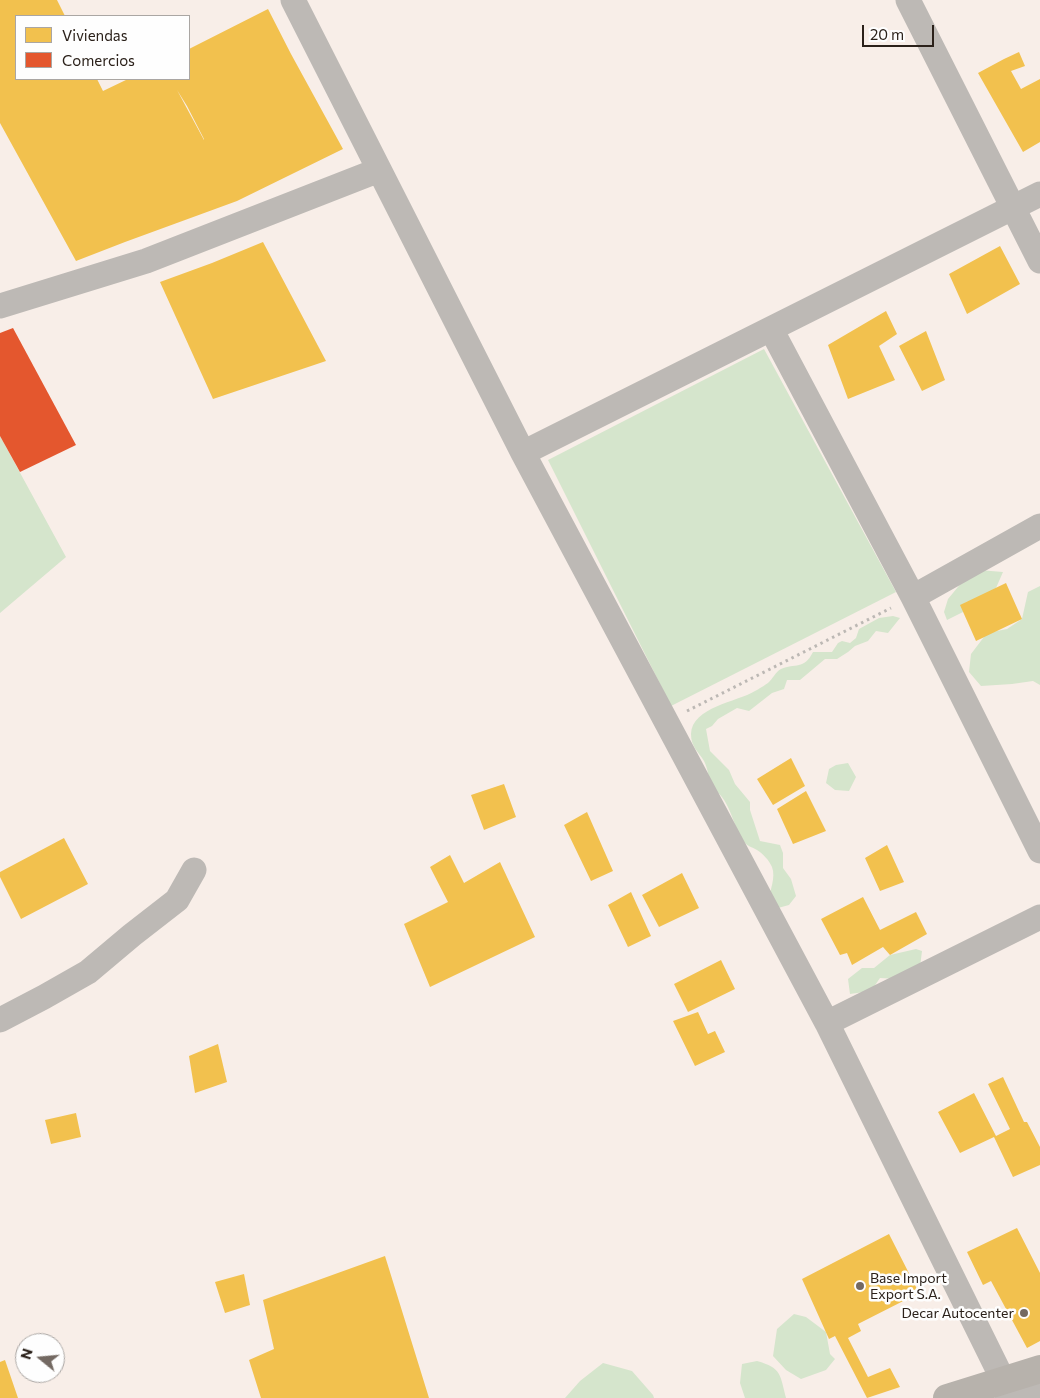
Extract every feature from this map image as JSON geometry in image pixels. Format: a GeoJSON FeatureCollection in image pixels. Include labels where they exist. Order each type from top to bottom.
{"type":"FeatureCollection","features":[{"type":"Feature","properties":{"kind":"main road"},"geometry":{"type":"LineString","coordinates":[[947,1398],[1005,1389],[1040,1369]]}},
{"type":"Feature","properties":{"kind":"street"},"geometry":{"type":"LineString","coordinates":[[292,0],[523,453],[827,1023],[1005,1389]]}},
{"type":"Feature","properties":{"kind":"street"},"geometry":{"type":"LineString","coordinates":[[908,0],[1040,261]]}},
{"type":"Feature","properties":{"kind":"street"},"geometry":{"type":"LineString","coordinates":[[0,306],[146,261],[379,170]]}},
{"type":"Feature","properties":{"kind":"street"},"geometry":{"type":"LineString","coordinates":[[523,453],[1040,194]]}},
{"type":"Feature","properties":{"kind":"street"},"geometry":{"type":"LineString","coordinates":[[772,329],[913,597],[1040,851]]}},
{"type":"Feature","properties":{"kind":"street"},"geometry":{"type":"LineString","coordinates":[[913,597],[1040,526]]}},
{"type":"Feature","properties":{"kind":"street"},"geometry":{"type":"LineString","coordinates":[[0,1020],[88,972],[177,900],[194,870]]}},
{"type":"Feature","properties":{"kind":"street"},"geometry":{"type":"LineString","coordinates":[[827,1023],[1040,917]]}},
{"type":"Feature","properties":{"kind":"street"},"geometry":{"type":"LineString","coordinates":[[1023,1398],[1040,1393]]}},
{"type":"Feature","properties":{"kind":"path"},"geometry":{"type":"LineString","coordinates":[[666,721],[913,597]]}},
{"type":"Feature","properties":{"kind":"green space"},"geometry":{"type":"Polygon","coordinates":[[[764,349],[896,592],[671,706],[548,460],[764,349]]]}},
{"type":"Feature","properties":{"kind":"green space"},"geometry":{"type":"Polygon","coordinates":[[[0,436],[66,557],[0,613],[0,436]]]}},
{"type":"Feature","properties":{"kind":"green space"},"geometry":{"type":"Polygon","coordinates":[[[979,570],[1003,572],[996,588],[975,601],[966,602],[963,612],[947,620],[944,612],[948,599],[967,576],[979,570]]]}},
{"type":"Feature","properties":{"kind":"green space"},"geometry":{"type":"Polygon","coordinates":[[[1040,586],[1040,685],[1033,681],[981,686],[969,672],[971,654],[987,633],[1007,629],[1022,619],[1028,592],[1040,586]]]}},
{"type":"Feature","properties":{"kind":"green space"},"geometry":{"type":"Polygon","coordinates":[[[893,616],[900,618],[888,633],[876,631],[868,641],[855,646],[837,659],[825,659],[800,680],[787,680],[784,689],[772,693],[749,711],[737,708],[718,719],[712,726],[706,729],[710,751],[729,770],[735,784],[750,802],[750,810],[760,841],[780,845],[783,853],[783,868],[791,879],[796,896],[789,905],[778,908],[768,901],[773,880],[772,867],[761,853],[744,842],[727,804],[710,787],[705,764],[692,742],[693,725],[707,711],[762,687],[781,669],[803,664],[810,658],[813,652],[832,652],[838,643],[842,641],[850,643],[856,638],[859,629],[879,618],[893,616]]]}},
{"type":"Feature","properties":{"kind":"green space"},"geometry":{"type":"Polygon","coordinates":[[[848,763],[856,777],[849,791],[835,790],[826,783],[829,769],[836,765],[848,763]]]}},
{"type":"Feature","properties":{"kind":"green space"},"geometry":{"type":"Polygon","coordinates":[[[916,949],[922,951],[920,967],[897,979],[880,978],[871,991],[850,994],[848,979],[862,968],[874,968],[890,955],[916,949]]]}},
{"type":"Feature","properties":{"kind":"green space"},"geometry":{"type":"Polygon","coordinates":[[[794,1314],[806,1317],[826,1332],[830,1354],[835,1359],[826,1370],[801,1379],[786,1370],[773,1356],[777,1329],[794,1314]]]}},
{"type":"Feature","properties":{"kind":"green space"},"geometry":{"type":"Polygon","coordinates":[[[757,1361],[776,1370],[781,1378],[786,1398],[745,1398],[740,1383],[742,1364],[757,1361]]]}},
{"type":"Feature","properties":{"kind":"green space"},"geometry":{"type":"Polygon","coordinates":[[[603,1363],[632,1371],[654,1398],[565,1398],[580,1381],[603,1363]]]}},
{"type":"Feature","properties":{"kind":"building: Viviendas"},"geometry":{"type":"Polygon","coordinates":[[[0,0],[57,0],[64,15],[15,15],[15,80],[98,80],[103,91],[126,80],[190,80],[190,48],[268,9],[343,149],[237,201],[76,261],[0,123],[0,0]],[[177,90],[204,140],[187,106],[177,90]]]}},
{"type":"Feature","properties":{"kind":"building: Viviendas"},"geometry":{"type":"Polygon","coordinates":[[[1019,52],[1025,66],[1011,71],[1021,89],[1040,79],[1040,142],[1023,152],[978,73],[1019,52]]]}},
{"type":"Feature","properties":{"kind":"building: Viviendas"},"geometry":{"type":"Polygon","coordinates":[[[263,242],[326,361],[213,399],[160,282],[263,242]]]}},
{"type":"Feature","properties":{"kind":"building: Viviendas"},"geometry":{"type":"Polygon","coordinates":[[[1000,246],[1020,284],[967,314],[949,274],[1000,246]]]}},
{"type":"Feature","properties":{"kind":"building: Viviendas"},"geometry":{"type":"Polygon","coordinates":[[[886,311],[897,334],[879,346],[895,380],[848,399],[828,345],[886,311]]]}},
{"type":"Feature","properties":{"kind":"building: Viviendas"},"geometry":{"type":"Polygon","coordinates":[[[926,331],[945,380],[922,391],[899,346],[926,331]]]}},
{"type":"Feature","properties":{"kind":"building: Viviendas"},"geometry":{"type":"Polygon","coordinates":[[[1006,583],[1022,619],[976,641],[960,605],[1006,583]]]}},
{"type":"Feature","properties":{"kind":"building: Viviendas"},"geometry":{"type":"Polygon","coordinates":[[[791,758],[805,786],[773,805],[757,779],[791,758]]]}},
{"type":"Feature","properties":{"kind":"building: Viviendas"},"geometry":{"type":"Polygon","coordinates":[[[504,784],[516,817],[484,830],[471,795],[504,784]]]}},
{"type":"Feature","properties":{"kind":"building: Viviendas"},"geometry":{"type":"Polygon","coordinates":[[[806,791],[826,831],[793,844],[777,809],[806,791]]]}},
{"type":"Feature","properties":{"kind":"building: Viviendas"},"geometry":{"type":"Polygon","coordinates":[[[587,812],[613,871],[591,881],[564,825],[587,812]]]}},
{"type":"Feature","properties":{"kind":"building: Viviendas"},"geometry":{"type":"Polygon","coordinates":[[[64,838],[88,884],[21,919],[0,877],[0,872],[64,838]]]}},
{"type":"Feature","properties":{"kind":"building: Viviendas"},"geometry":{"type":"Polygon","coordinates":[[[887,845],[904,882],[880,891],[865,858],[887,845]]]}},
{"type":"Feature","properties":{"kind":"building: Viviendas"},"geometry":{"type":"Polygon","coordinates":[[[450,855],[464,883],[500,862],[535,937],[430,987],[404,924],[448,902],[430,867],[450,855]]]}},
{"type":"Feature","properties":{"kind":"building: Viviendas"},"geometry":{"type":"Polygon","coordinates":[[[682,873],[699,908],[659,927],[642,895],[682,873]]]}},
{"type":"Feature","properties":{"kind":"building: Viviendas"},"geometry":{"type":"Polygon","coordinates":[[[631,892],[651,936],[628,947],[608,905],[631,892]]]}},
{"type":"Feature","properties":{"kind":"building: Viviendas"},"geometry":{"type":"Polygon","coordinates":[[[863,897],[880,930],[916,912],[927,934],[890,955],[883,947],[852,965],[847,953],[840,955],[821,919],[863,897]]]}},
{"type":"Feature","properties":{"kind":"building: Viviendas"},"geometry":{"type":"Polygon","coordinates":[[[721,960],[735,989],[688,1012],[674,984],[721,960]]]}},
{"type":"Feature","properties":{"kind":"building: Viviendas"},"geometry":{"type":"Polygon","coordinates":[[[698,1012],[708,1034],[715,1031],[725,1052],[695,1066],[673,1021],[698,1012]]]}},
{"type":"Feature","properties":{"kind":"building: Viviendas"},"geometry":{"type":"Polygon","coordinates":[[[218,1044],[227,1082],[195,1093],[189,1056],[218,1044]]]}},
{"type":"Feature","properties":{"kind":"building: Viviendas"},"geometry":{"type":"Polygon","coordinates":[[[1003,1077],[1024,1122],[1027,1122],[1040,1147],[1040,1165],[1013,1177],[994,1137],[960,1153],[938,1112],[974,1093],[996,1136],[1010,1129],[988,1084],[1003,1077]]]}},
{"type":"Feature","properties":{"kind":"building: Viviendas"},"geometry":{"type":"Polygon","coordinates":[[[76,1113],[81,1137],[51,1144],[45,1120],[76,1113]]]}},
{"type":"Feature","properties":{"kind":"building: Viviendas","name":"Decar Autocenter"},"geometry":{"type":"Polygon","coordinates":[[[1017,1228],[1040,1273],[1040,1341],[1027,1348],[991,1281],[983,1285],[967,1252],[1017,1228]]]}},
{"type":"Feature","properties":{"kind":"building: Viviendas","name":"Base Import Export S.A."},"geometry":{"type":"Polygon","coordinates":[[[889,1234],[919,1293],[858,1324],[861,1331],[848,1338],[868,1377],[890,1368],[900,1387],[867,1398],[835,1336],[829,1339],[802,1279],[889,1234]]]}},
{"type":"Feature","properties":{"kind":"building: Viviendas"},"geometry":{"type":"Polygon","coordinates":[[[385,1256],[429,1398],[261,1398],[249,1360],[274,1349],[263,1300],[385,1256]]]}},
{"type":"Feature","properties":{"kind":"building: Viviendas"},"geometry":{"type":"Polygon","coordinates":[[[244,1274],[250,1305],[225,1313],[215,1282],[244,1274]]]}},
{"type":"Feature","properties":{"kind":"building: Viviendas"},"geometry":{"type":"Polygon","coordinates":[[[5,1360],[18,1398],[0,1398],[0,1362],[5,1360]]]}},
{"type":"Feature","properties":{"kind":"building: Comercios"},"geometry":{"type":"Polygon","coordinates":[[[13,328],[76,445],[20,472],[0,436],[0,333],[13,328]]]}},
{"type":"Feature","properties":{"kind":"place","name":"Base Import Export S.A."},"geometry":{"type":"Point","coordinates":[860,1286]}},
{"type":"Feature","properties":{"kind":"place","name":"Decar Autocenter"},"geometry":{"type":"Point","coordinates":[1024,1313]}}]}
